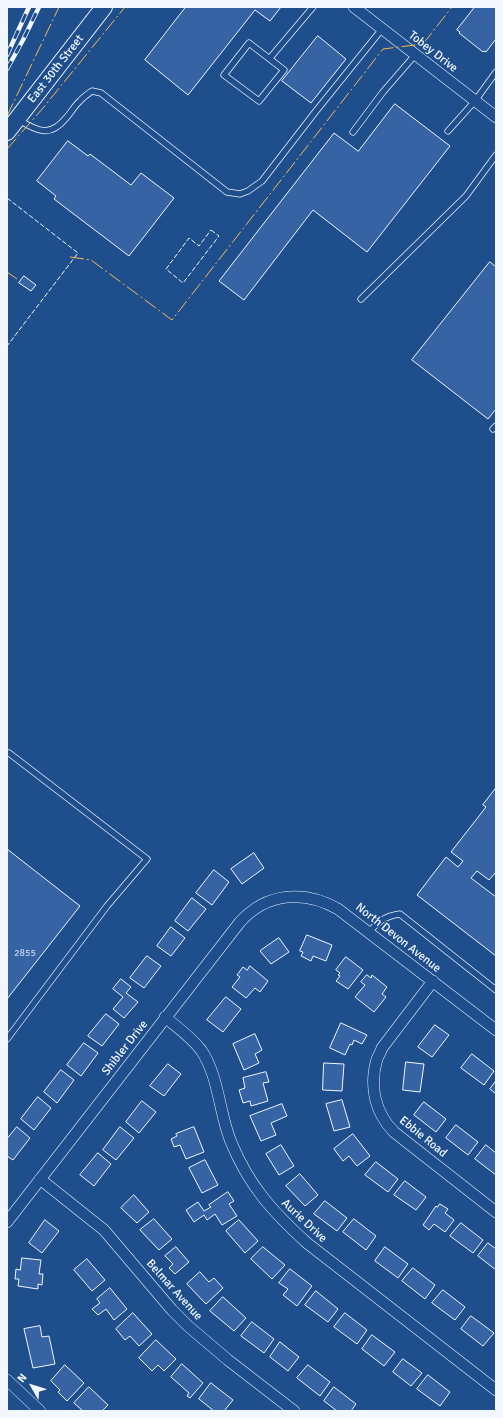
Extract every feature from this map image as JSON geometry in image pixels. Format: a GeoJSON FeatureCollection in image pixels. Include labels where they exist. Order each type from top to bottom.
{"type":"FeatureCollection","features":[{"type":"Feature","properties":{"kind":"main road","name":"East 30th Street"},"geometry":{"type":"LineString","coordinates":[[12,125],[104,7]]}},
{"type":"Feature","properties":{"kind":"street","name":"Tobey Drive"},"geometry":{"type":"LineString","coordinates":[[354,7],[496,116]]}},
{"type":"Feature","properties":{"kind":"street","name":"North Devon Avenue"},"geometry":{"type":"LineString","coordinates":[[273,901],[295,896],[317,899],[338,909],[496,1028]]}},
{"type":"Feature","properties":{"kind":"street","name":"Shibler Drive"},"geometry":{"type":"LineString","coordinates":[[7,1222],[165,1017],[244,918],[253,911],[273,901]]}},
{"type":"Feature","properties":{"kind":"street","name":"Ebbie Road"},"geometry":{"type":"LineString","coordinates":[[433,981],[382,1048],[377,1058],[374,1082],[376,1104],[384,1120],[394,1132],[496,1212]]}},
{"type":"Feature","properties":{"kind":"street","name":"Aurie Drive"},"geometry":{"type":"LineString","coordinates":[[165,1017],[194,1042],[207,1061],[215,1082],[227,1131],[236,1153],[255,1188],[277,1216],[307,1243],[496,1390]]}},
{"type":"Feature","properties":{"kind":"street","name":"Belmar Avenue"},"geometry":{"type":"LineString","coordinates":[[40,1179],[104,1230],[172,1310],[188,1326],[228,1360],[294,1411]]}},
{"type":"Feature","properties":{"kind":"street"},"geometry":{"type":"LineString","coordinates":[[7,1380],[40,1411]]}},
{"type":"Feature","properties":{"kind":"lane"},"geometry":{"type":"LineString","coordinates":[[270,58],[314,7]]}},
{"type":"Feature","properties":{"kind":"lane"},"geometry":{"type":"LineString","coordinates":[[12,125],[44,132],[56,128],[65,120],[79,101],[92,91],[101,93],[227,192],[240,194],[248,192],[262,181],[382,29]]}},
{"type":"Feature","properties":{"kind":"lane"},"geometry":{"type":"LineString","coordinates":[[250,43],[270,58],[284,70],[259,102],[224,75],[250,43]]}},
{"type":"Feature","properties":{"kind":"lane"},"geometry":{"type":"LineString","coordinates":[[353,132],[383,92],[415,55]]}},
{"type":"Feature","properties":{"kind":"lane"},"geometry":{"type":"LineString","coordinates":[[448,131],[475,101],[496,72]]}},
{"type":"Feature","properties":{"kind":"lane"},"geometry":{"type":"LineString","coordinates":[[361,299],[466,196],[496,155]]}},
{"type":"Feature","properties":{"kind":"lane"},"geometry":{"type":"LineString","coordinates":[[7,1039],[107,906],[147,859],[9,753]]}},
{"type":"Feature","properties":{"kind":"lane"},"geometry":{"type":"LineString","coordinates":[[369,932],[389,915],[400,914],[496,990]]}},
{"type":"Feature","properties":{"kind":"building"},"geometry":{"type":"Polygon","coordinates":[[[186,7],[281,7],[270,21],[255,10],[188,95],[145,60],[186,7]]]}},
{"type":"Feature","properties":{"kind":"building"},"geometry":{"type":"Polygon","coordinates":[[[475,7],[496,7],[496,39],[486,52],[483,52],[457,30],[475,7]]]}},
{"type":"Feature","properties":{"kind":"building"},"geometry":{"type":"Polygon","coordinates":[[[318,36],[346,59],[311,103],[282,81],[318,36]]]}},
{"type":"Feature","properties":{"kind":"building"},"geometry":{"type":"Polygon","coordinates":[[[395,104],[450,146],[367,252],[313,210],[244,300],[219,281],[334,133],[358,151],[395,104]]]}},
{"type":"Feature","properties":{"kind":"building"},"geometry":{"type":"Polygon","coordinates":[[[68,141],[88,156],[90,154],[131,185],[141,173],[174,198],[129,256],[54,199],[56,196],[37,181],[68,141]]]}},
{"type":"Feature","properties":{"kind":"building"},"geometry":{"type":"Polygon","coordinates":[[[490,262],[496,267],[496,409],[488,419],[412,360],[490,262]]]}},
{"type":"Feature","properties":{"kind":"building"},"geometry":{"type":"Polygon","coordinates":[[[24,276],[36,285],[31,291],[19,283],[24,276]]]}},
{"type":"Feature","properties":{"kind":"building"},"geometry":{"type":"Polygon","coordinates":[[[496,788],[496,872],[489,880],[477,871],[471,878],[496,897],[496,956],[417,895],[446,857],[458,867],[463,861],[451,852],[486,807],[483,805],[496,788]]]}},
{"type":"Feature","properties":{"kind":"building"},"geometry":{"type":"Polygon","coordinates":[[[7,849],[80,906],[7,999],[7,849]]]}},
{"type":"Feature","properties":{"kind":"building"},"geometry":{"type":"Polygon","coordinates":[[[254,853],[264,868],[242,884],[231,869],[254,853]]]}},
{"type":"Feature","properties":{"kind":"building"},"geometry":{"type":"Polygon","coordinates":[[[214,870],[229,882],[212,905],[196,893],[214,870]]]}},
{"type":"Feature","properties":{"kind":"building"},"geometry":{"type":"Polygon","coordinates":[[[192,898],[206,909],[188,931],[175,921],[192,898]]]}},
{"type":"Feature","properties":{"kind":"building"},"geometry":{"type":"Polygon","coordinates":[[[171,927],[185,938],[171,956],[157,946],[171,927]]]}},
{"type":"Feature","properties":{"kind":"building"},"geometry":{"type":"Polygon","coordinates":[[[307,935],[332,945],[326,961],[313,956],[311,961],[301,956],[303,952],[300,951],[307,935]]]}},
{"type":"Feature","properties":{"kind":"building"},"geometry":{"type":"Polygon","coordinates":[[[279,938],[289,952],[271,964],[260,951],[279,938]]]}},
{"type":"Feature","properties":{"kind":"building"},"geometry":{"type":"Polygon","coordinates":[[[147,956],[161,966],[144,988],[130,978],[147,956]]]}},
{"type":"Feature","properties":{"kind":"building"},"geometry":{"type":"Polygon","coordinates":[[[346,957],[363,970],[348,989],[336,981],[340,976],[338,975],[340,973],[336,970],[346,957]]]}},
{"type":"Feature","properties":{"kind":"building"},"geometry":{"type":"Polygon","coordinates":[[[250,966],[268,981],[260,992],[255,988],[246,998],[232,987],[240,977],[237,975],[243,967],[247,970],[250,966]]]}},
{"type":"Feature","properties":{"kind":"building"},"geometry":{"type":"Polygon","coordinates":[[[367,975],[371,978],[372,975],[387,987],[382,994],[386,997],[374,1012],[355,997],[365,985],[361,982],[367,975]]]}},
{"type":"Feature","properties":{"kind":"building"},"geometry":{"type":"Polygon","coordinates":[[[121,979],[131,987],[126,993],[138,1002],[124,1018],[113,1009],[123,997],[113,989],[121,979]]]}},
{"type":"Feature","properties":{"kind":"building"},"geometry":{"type":"Polygon","coordinates":[[[226,997],[241,1009],[223,1032],[207,1020],[226,997]]]}},
{"type":"Feature","properties":{"kind":"building"},"geometry":{"type":"Polygon","coordinates":[[[106,1014],[119,1024],[102,1046],[88,1036],[106,1014]]]}},
{"type":"Feature","properties":{"kind":"building"},"geometry":{"type":"Polygon","coordinates":[[[341,1023],[367,1035],[362,1044],[354,1040],[352,1045],[350,1044],[345,1055],[330,1048],[341,1023]]]}},
{"type":"Feature","properties":{"kind":"building"},"geometry":{"type":"Polygon","coordinates":[[[435,1025],[449,1035],[432,1057],[418,1047],[435,1025]]]}},
{"type":"Feature","properties":{"kind":"building"},"geometry":{"type":"Polygon","coordinates":[[[255,1034],[262,1050],[255,1054],[259,1063],[244,1070],[233,1044],[255,1034]]]}},
{"type":"Feature","properties":{"kind":"building"},"geometry":{"type":"Polygon","coordinates":[[[84,1043],[98,1053],[81,1076],[67,1065],[84,1043]]]}},
{"type":"Feature","properties":{"kind":"building"},"geometry":{"type":"Polygon","coordinates":[[[472,1054],[494,1071],[484,1085],[461,1068],[472,1054]]]}},
{"type":"Feature","properties":{"kind":"building"},"geometry":{"type":"Polygon","coordinates":[[[406,1062],[424,1064],[420,1092],[403,1090],[406,1062]]]}},
{"type":"Feature","properties":{"kind":"building"},"geometry":{"type":"Polygon","coordinates":[[[324,1063],[344,1064],[342,1091],[323,1090],[324,1063]]]}},
{"type":"Feature","properties":{"kind":"building"},"geometry":{"type":"Polygon","coordinates":[[[168,1064],[181,1074],[164,1096],[150,1086],[168,1064]]]}},
{"type":"Feature","properties":{"kind":"building"},"geometry":{"type":"Polygon","coordinates":[[[61,1070],[74,1080],[57,1103],[44,1092],[61,1070]]]}},
{"type":"Feature","properties":{"kind":"building"},"geometry":{"type":"Polygon","coordinates":[[[266,1072],[269,1082],[263,1083],[268,1101],[251,1106],[250,1101],[243,1103],[239,1090],[245,1088],[243,1078],[266,1072]]]}},
{"type":"Feature","properties":{"kind":"building"},"geometry":{"type":"Polygon","coordinates":[[[496,1081],[496,1094],[490,1089],[496,1081]]]}},
{"type":"Feature","properties":{"kind":"building"},"geometry":{"type":"Polygon","coordinates":[[[38,1097],[51,1108],[34,1130],[21,1119],[38,1097]]]}},
{"type":"Feature","properties":{"kind":"building"},"geometry":{"type":"Polygon","coordinates":[[[342,1100],[350,1127],[334,1131],[326,1104],[342,1100]]]}},
{"type":"Feature","properties":{"kind":"building"},"geometry":{"type":"Polygon","coordinates":[[[142,1101],[156,1112],[139,1133],[126,1122],[142,1101]]]}},
{"type":"Feature","properties":{"kind":"building"},"geometry":{"type":"Polygon","coordinates":[[[424,1102],[446,1119],[436,1132],[414,1115],[424,1102]]]}},
{"type":"Feature","properties":{"kind":"building"},"geometry":{"type":"Polygon","coordinates":[[[282,1104],[287,1116],[271,1123],[276,1135],[261,1141],[250,1116],[282,1104]]]}},
{"type":"Feature","properties":{"kind":"building"},"geometry":{"type":"Polygon","coordinates":[[[456,1125],[478,1142],[468,1155],[446,1138],[456,1125]]]}},
{"type":"Feature","properties":{"kind":"building"},"geometry":{"type":"Polygon","coordinates":[[[17,1127],[30,1138],[13,1160],[7,1156],[7,1139],[17,1127]]]}},
{"type":"Feature","properties":{"kind":"building"},"geometry":{"type":"Polygon","coordinates":[[[120,1127],[134,1138],[116,1160],[103,1150],[120,1127]]]}},
{"type":"Feature","properties":{"kind":"building"},"geometry":{"type":"Polygon","coordinates":[[[194,1127],[204,1152],[186,1159],[180,1145],[174,1147],[171,1139],[177,1136],[176,1134],[194,1127]]]}},
{"type":"Feature","properties":{"kind":"building"},"geometry":{"type":"Polygon","coordinates":[[[353,1134],[370,1156],[357,1166],[349,1156],[343,1161],[334,1149],[353,1134]]]}},
{"type":"Feature","properties":{"kind":"building"},"geometry":{"type":"Polygon","coordinates":[[[281,1145],[294,1166],[279,1175],[266,1154],[281,1145]]]}},
{"type":"Feature","properties":{"kind":"building"},"geometry":{"type":"Polygon","coordinates":[[[486,1145],[496,1153],[496,1175],[475,1159],[486,1145]]]}},
{"type":"Feature","properties":{"kind":"building"},"geometry":{"type":"Polygon","coordinates":[[[98,1153],[111,1164],[94,1186],[80,1175],[98,1153]]]}},
{"type":"Feature","properties":{"kind":"building"},"geometry":{"type":"Polygon","coordinates":[[[205,1160],[218,1185],[202,1193],[189,1168],[205,1160]]]}},
{"type":"Feature","properties":{"kind":"building"},"geometry":{"type":"Polygon","coordinates":[[[376,1162],[398,1179],[388,1192],[365,1175],[376,1162]]]}},
{"type":"Feature","properties":{"kind":"building"},"geometry":{"type":"Polygon","coordinates":[[[300,1174],[318,1195],[305,1206],[286,1186],[300,1174]]]}},
{"type":"Feature","properties":{"kind":"building"},"geometry":{"type":"Polygon","coordinates":[[[405,1181],[426,1197],[416,1210],[394,1195],[405,1181]]]}},
{"type":"Feature","properties":{"kind":"building"},"geometry":{"type":"Polygon","coordinates":[[[228,1192],[234,1201],[229,1204],[237,1216],[222,1225],[215,1214],[207,1220],[204,1215],[194,1222],[186,1210],[198,1202],[204,1211],[211,1207],[209,1205],[228,1192]]]}},
{"type":"Feature","properties":{"kind":"building"},"geometry":{"type":"Polygon","coordinates":[[[134,1195],[149,1212],[137,1223],[121,1208],[134,1195]]]}},
{"type":"Feature","properties":{"kind":"building"},"geometry":{"type":"Polygon","coordinates":[[[325,1201],[347,1218],[337,1231],[314,1214],[325,1201]]]}},
{"type":"Feature","properties":{"kind":"building"},"geometry":{"type":"Polygon","coordinates":[[[440,1204],[448,1209],[445,1213],[454,1220],[445,1232],[434,1224],[429,1230],[423,1225],[436,1206],[437,1207],[440,1204]]]}},
{"type":"Feature","properties":{"kind":"building"},"geometry":{"type":"Polygon","coordinates":[[[154,1219],[172,1239],[159,1250],[140,1230],[154,1219]]]}},
{"type":"Feature","properties":{"kind":"building"},"geometry":{"type":"Polygon","coordinates":[[[354,1219],[376,1236],[366,1250],[343,1232],[354,1219]]]}},
{"type":"Feature","properties":{"kind":"building"},"geometry":{"type":"Polygon","coordinates":[[[45,1220],[59,1231],[42,1253],[29,1243],[45,1220]]]}},
{"type":"Feature","properties":{"kind":"building"},"geometry":{"type":"Polygon","coordinates":[[[239,1220],[258,1241],[245,1253],[226,1231],[239,1220]]]}},
{"type":"Feature","properties":{"kind":"building"},"geometry":{"type":"Polygon","coordinates":[[[461,1223],[483,1240],[473,1253],[450,1236],[461,1223]]]}},
{"type":"Feature","properties":{"kind":"building"},"geometry":{"type":"Polygon","coordinates":[[[488,1243],[496,1249],[496,1270],[478,1256],[488,1243]]]}},
{"type":"Feature","properties":{"kind":"building"},"geometry":{"type":"Polygon","coordinates":[[[176,1247],[189,1262],[175,1274],[169,1268],[173,1264],[165,1256],[176,1247]]]}},
{"type":"Feature","properties":{"kind":"building"},"geometry":{"type":"Polygon","coordinates":[[[263,1247],[285,1265],[272,1279],[251,1259],[263,1247]]]}},
{"type":"Feature","properties":{"kind":"building"},"geometry":{"type":"Polygon","coordinates":[[[385,1247],[408,1264],[398,1278],[375,1261],[385,1247]]]}},
{"type":"Feature","properties":{"kind":"building"},"geometry":{"type":"Polygon","coordinates":[[[22,1258],[41,1260],[39,1274],[43,1274],[42,1285],[38,1284],[38,1289],[18,1286],[19,1279],[15,1279],[16,1269],[20,1270],[22,1258]]]}},
{"type":"Feature","properties":{"kind":"building"},"geometry":{"type":"Polygon","coordinates":[[[87,1259],[105,1280],[92,1291],[74,1270],[87,1259]]]}},
{"type":"Feature","properties":{"kind":"building"},"geometry":{"type":"Polygon","coordinates":[[[413,1268],[435,1285],[425,1299],[402,1281],[413,1268]]]}},
{"type":"Feature","properties":{"kind":"building"},"geometry":{"type":"Polygon","coordinates":[[[290,1269],[312,1286],[297,1306],[283,1295],[288,1289],[279,1283],[290,1269]]]}},
{"type":"Feature","properties":{"kind":"building"},"geometry":{"type":"Polygon","coordinates":[[[200,1272],[209,1282],[214,1278],[223,1288],[206,1304],[187,1284],[200,1272]]]}},
{"type":"Feature","properties":{"kind":"building"},"geometry":{"type":"Polygon","coordinates":[[[110,1288],[127,1309],[114,1320],[106,1309],[98,1315],[92,1309],[100,1303],[97,1299],[110,1288]]]}},
{"type":"Feature","properties":{"kind":"building"},"geometry":{"type":"Polygon","coordinates":[[[443,1290],[465,1307],[455,1320],[432,1303],[443,1290]]]}},
{"type":"Feature","properties":{"kind":"building"},"geometry":{"type":"Polygon","coordinates":[[[316,1291],[338,1309],[328,1322],[305,1305],[316,1291]]]}},
{"type":"Feature","properties":{"kind":"building"},"geometry":{"type":"Polygon","coordinates":[[[223,1297],[246,1318],[234,1331],[210,1311],[223,1297]]]}},
{"type":"Feature","properties":{"kind":"building"},"geometry":{"type":"Polygon","coordinates":[[[133,1313],[152,1334],[139,1346],[130,1336],[125,1340],[116,1329],[133,1313]]]}},
{"type":"Feature","properties":{"kind":"building"},"geometry":{"type":"Polygon","coordinates":[[[345,1313],[367,1330],[357,1344],[334,1327],[345,1313]]]}},
{"type":"Feature","properties":{"kind":"building"},"geometry":{"type":"Polygon","coordinates":[[[471,1316],[494,1333],[483,1346],[461,1329],[471,1316]]]}},
{"type":"Feature","properties":{"kind":"building"},"geometry":{"type":"Polygon","coordinates":[[[252,1322],[274,1339],[264,1353],[241,1336],[252,1322]]]}},
{"type":"Feature","properties":{"kind":"building"},"geometry":{"type":"Polygon","coordinates":[[[40,1326],[42,1337],[49,1336],[55,1364],[33,1368],[24,1329],[40,1326]]]}},
{"type":"Feature","properties":{"kind":"building"},"geometry":{"type":"Polygon","coordinates":[[[372,1335],[395,1352],[384,1366],[362,1349],[372,1335]]]}},
{"type":"Feature","properties":{"kind":"building"},"geometry":{"type":"Polygon","coordinates":[[[156,1340],[176,1359],[164,1371],[158,1365],[152,1371],[139,1358],[156,1340]]]}},
{"type":"Feature","properties":{"kind":"building"},"geometry":{"type":"Polygon","coordinates":[[[280,1342],[299,1357],[288,1371],[270,1357],[280,1342]]]}},
{"type":"Feature","properties":{"kind":"building"},"geometry":{"type":"Polygon","coordinates":[[[403,1359],[422,1373],[411,1386],[393,1372],[403,1359]]]}},
{"type":"Feature","properties":{"kind":"building"},"geometry":{"type":"Polygon","coordinates":[[[182,1364],[203,1383],[190,1398],[187,1396],[189,1393],[171,1377],[182,1364]]]}},
{"type":"Feature","properties":{"kind":"building"},"geometry":{"type":"Polygon","coordinates":[[[65,1365],[84,1383],[67,1401],[58,1392],[60,1390],[51,1381],[65,1365]]]}},
{"type":"Feature","properties":{"kind":"building"},"geometry":{"type":"Polygon","coordinates":[[[308,1365],[330,1382],[320,1396],[297,1378],[308,1365]]]}},
{"type":"Feature","properties":{"kind":"building"},"geometry":{"type":"Polygon","coordinates":[[[428,1375],[450,1392],[440,1406],[417,1389],[428,1375]]]}},
{"type":"Feature","properties":{"kind":"building"},"geometry":{"type":"Polygon","coordinates":[[[211,1383],[233,1400],[224,1411],[214,1411],[199,1399],[211,1383]]]}},
{"type":"Feature","properties":{"kind":"building"},"geometry":{"type":"Polygon","coordinates":[[[89,1387],[108,1405],[102,1411],[83,1411],[74,1403],[89,1387]]]}},
{"type":"Feature","properties":{"kind":"building"},"geometry":{"type":"Polygon","coordinates":[[[334,1387],[356,1404],[351,1411],[337,1411],[324,1401],[334,1387]]]}},
{"type":"Feature","properties":{"kind":"railway"},"geometry":{"type":"LineString","coordinates":[[7,55],[29,7]]}},
{"type":"Feature","properties":{"kind":"railway"},"geometry":{"type":"LineString","coordinates":[[7,69],[39,7]]}},
{"type":"Feature","properties":{"kind":"fence"},"geometry":{"type":"LineString","coordinates":[[7,198],[78,253],[7,346]]}},
{"type":"Feature","properties":{"kind":"fence"},"geometry":{"type":"LineString","coordinates":[[211,230],[219,236],[183,283],[166,269],[189,238],[199,246],[211,230]]}},
{"type":"Feature","properties":{"kind":"power"},"geometry":{"type":"LineString","coordinates":[[7,116],[59,7]]}},
{"type":"Feature","properties":{"kind":"power"},"geometry":{"type":"LineString","coordinates":[[7,149],[43,108],[125,7]]}},
{"type":"Feature","properties":{"kind":"power"},"geometry":{"type":"LineString","coordinates":[[70,257],[91,260],[172,320],[383,49],[423,44],[452,7]]}},
{"type":"Feature","properties":{"kind":"power"},"geometry":{"type":"LineString","coordinates":[[7,272],[17,279]]}}]}
